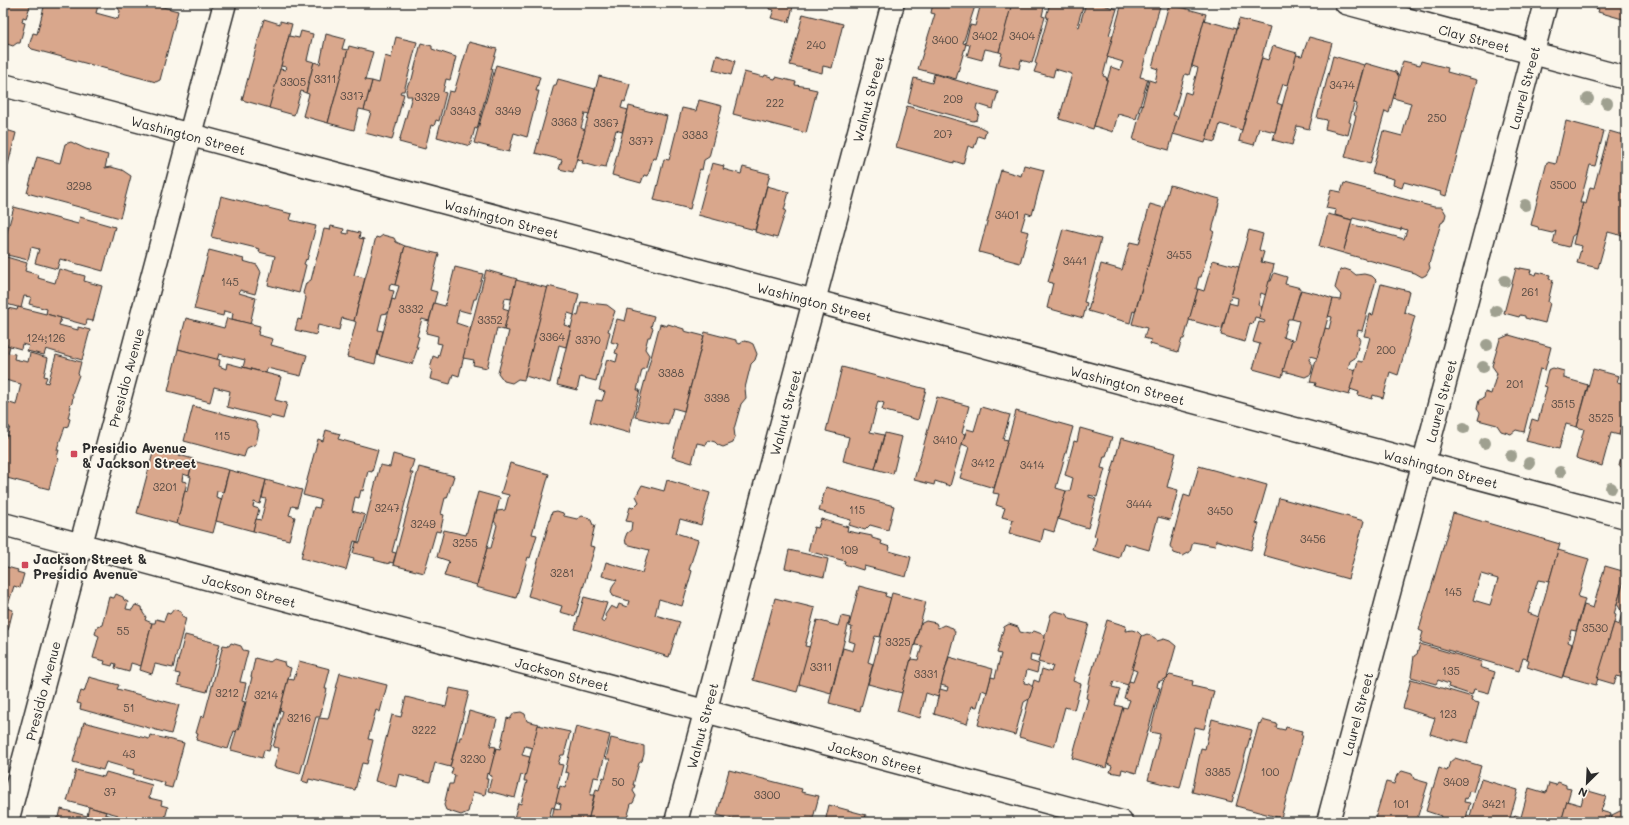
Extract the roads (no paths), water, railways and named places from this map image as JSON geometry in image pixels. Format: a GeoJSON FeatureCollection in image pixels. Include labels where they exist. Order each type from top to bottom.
{"type":"FeatureCollection","features":[{"type":"Feature","properties":{"kind":"street","name":"Presidio Avenue"},"geometry":{"type":"LineString","coordinates":[[7,822],[225,3]]}},
{"type":"Feature","properties":{"kind":"street","name":"Walnut Street"},"geometry":{"type":"LineString","coordinates":[[676,822],[893,3]]}},
{"type":"Feature","properties":{"kind":"street","name":"Clay Street"},"geometry":{"type":"LineString","coordinates":[[1346,3],[1626,78]]}},
{"type":"Feature","properties":{"kind":"street","name":"Laurel Street"},"geometry":{"type":"LineString","coordinates":[[1328,822],[1546,3]]}},
{"type":"Feature","properties":{"kind":"street","name":"Washington Street"},"geometry":{"type":"LineString","coordinates":[[3,85],[1626,517]]}},
{"type":"Feature","properties":{"kind":"street","name":"Jackson Street"},"geometry":{"type":"LineString","coordinates":[[3,524],[1121,822]]}},
{"type":"Feature","properties":{"kind":"place","name":"Presidio Avenue & Jackson Street"},"geometry":{"type":"Point","coordinates":[74,454]}},
{"type":"Feature","properties":{"kind":"place","name":"Jackson Street & Presidio Avenue"},"geometry":{"type":"Point","coordinates":[25,565]}}]}
